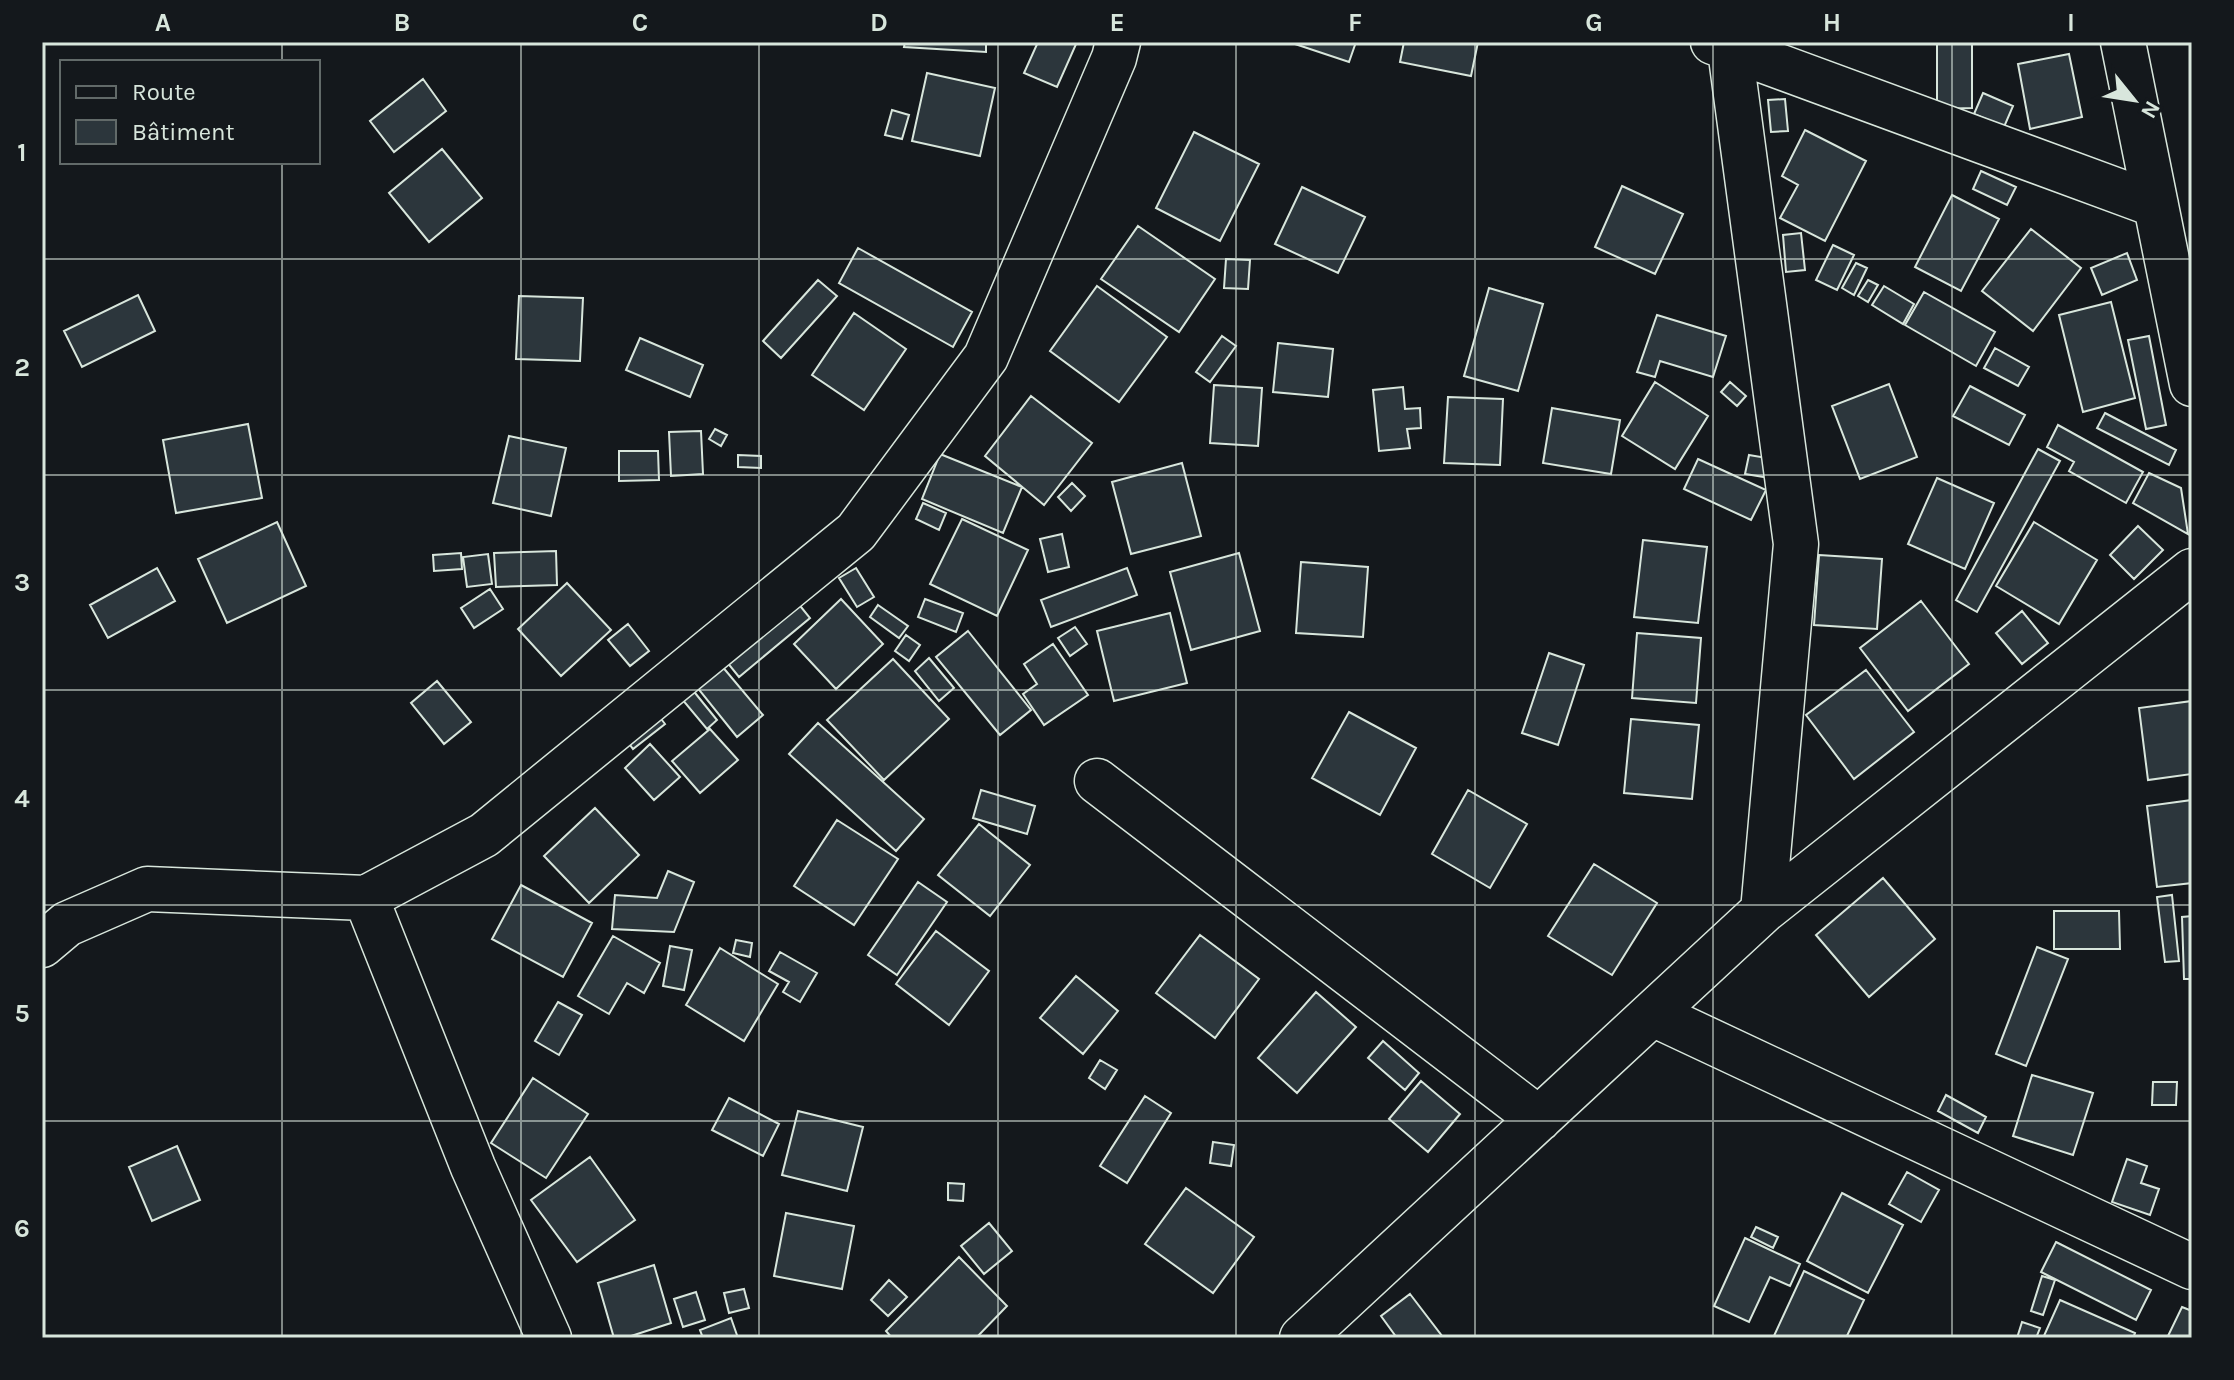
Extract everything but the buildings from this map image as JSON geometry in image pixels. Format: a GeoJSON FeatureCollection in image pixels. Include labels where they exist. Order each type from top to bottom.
{"type":"FeatureCollection","features":[{"type":"Feature","properties":{"kind":"street"},"geometry":{"type":"LineString","coordinates":[[42,945],[67,924],[147,889],[366,898],[484,835],[856,532],[986,357],[1114,58],[1118,42]]}},
{"type":"Feature","properties":{"kind":"street"},"geometry":{"type":"LineString","coordinates":[[2123,42],[2192,384]]}},
{"type":"Feature","properties":{"kind":"street"},"geometry":{"type":"LineString","coordinates":[[1763,911],[1796,544],[1724,44],[2156,205]]}},
{"type":"Feature","properties":{"kind":"street"},"geometry":{"type":"LineString","coordinates":[[1302,1338],[1763,911],[2192,571]]}},
{"type":"Feature","properties":{"kind":"street"},"geometry":{"type":"LineString","coordinates":[[1097,781],[1539,1119]]}},
{"type":"Feature","properties":{"kind":"street"},"geometry":{"type":"LineString","coordinates":[[366,898],[473,1167],[549,1338]]}},
{"type":"Feature","properties":{"kind":"street"},"geometry":{"type":"LineString","coordinates":[[1653,1014],[2192,1267]]}}]}
